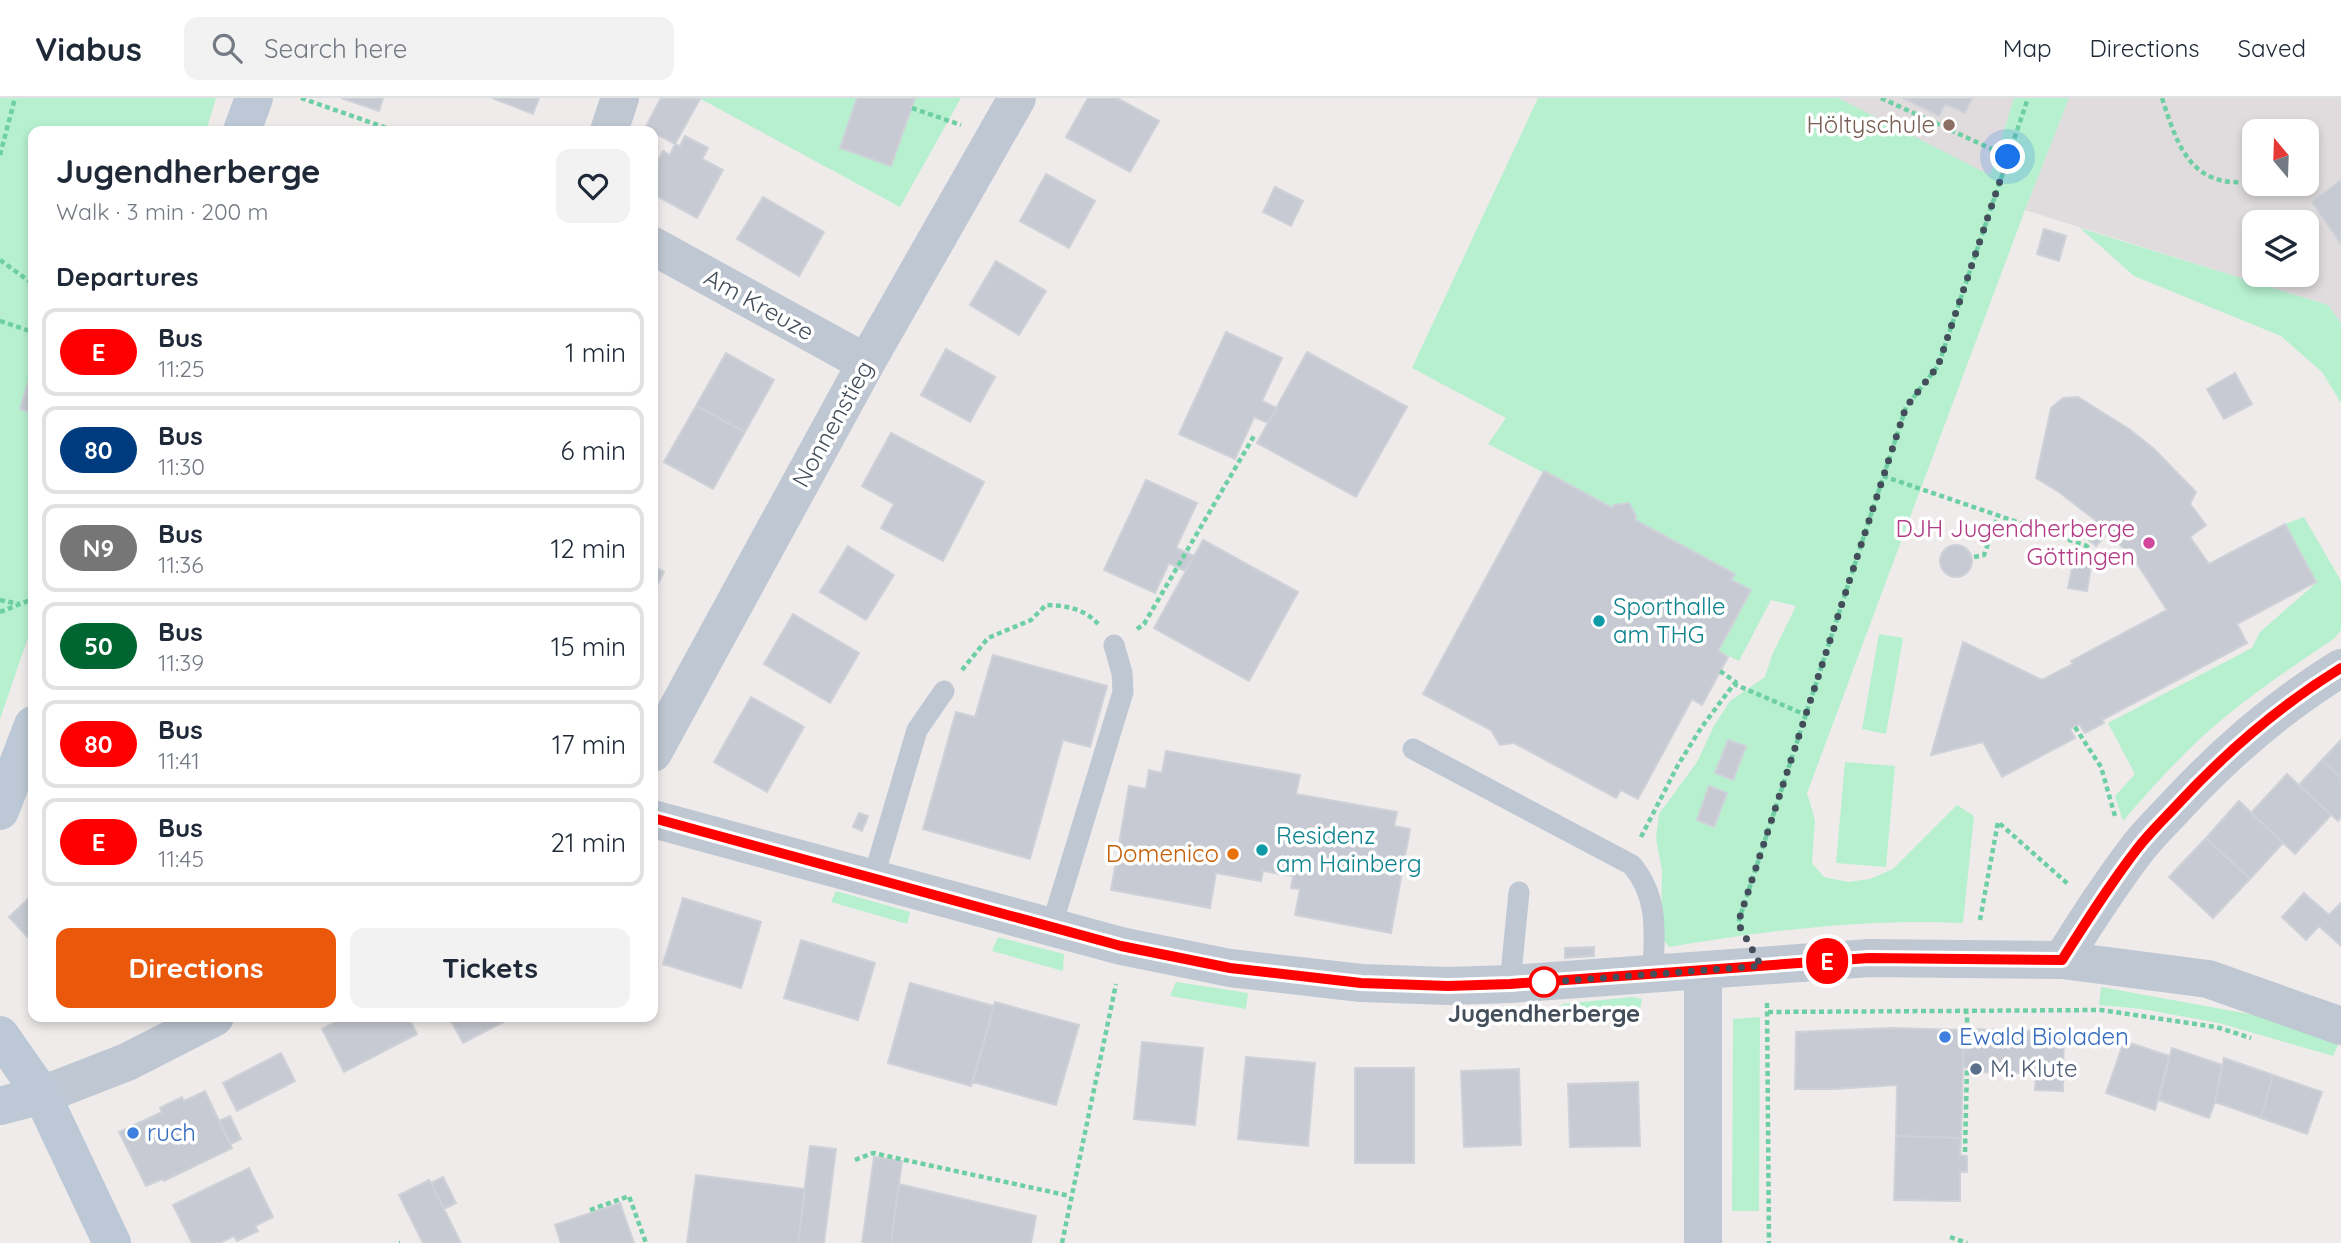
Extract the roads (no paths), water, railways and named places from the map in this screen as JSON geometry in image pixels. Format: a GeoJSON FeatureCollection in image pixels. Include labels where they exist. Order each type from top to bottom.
{"type":"FeatureCollection","features":[{"type":"Feature","properties":{"kind":"street"},"geometry":{"type":"LineString","coordinates":[[244,126],[254,98]]}},
{"type":"Feature","properties":{"kind":"street"},"geometry":{"type":"LineString","coordinates":[[611,126],[620,98]]}},
{"type":"Feature","properties":{"kind":"street","name":"Nonnenstieg"},"geometry":{"type":"LineString","coordinates":[[658,743],[866,363],[1017,98]]}},
{"type":"Feature","properties":{"kind":"street","name":"Am Kreuze"},"geometry":{"type":"LineString","coordinates":[[658,249],[866,363]]}},
{"type":"Feature","properties":{"kind":"street"},"geometry":{"type":"LineString","coordinates":[[2062,960],[2095,907],[2139,846],[2215,764],[2263,722],[2341,668]]}},
{"type":"Feature","properties":{"kind":"street"},"geometry":{"type":"LineString","coordinates":[[0,810],[28,738]]}},
{"type":"Feature","properties":{"kind":"street"},"geometry":{"type":"LineString","coordinates":[[658,819],[1051,928],[1121,946],[1230,968],[1361,983],[1448,986],[1653,975],[1869,958],[2062,960],[2208,979],[2341,1026]]}},
{"type":"Feature","properties":{"kind":"street"},"geometry":{"type":"LineString","coordinates":[[1703,971],[1703,1243]]}},
{"type":"Feature","properties":{"kind":"street"},"geometry":{"type":"LineString","coordinates":[[0,1106],[42,1095],[127,1062],[205,1022]]}},
{"type":"Feature","properties":{"kind":"street"},"geometry":{"type":"LineString","coordinates":[[0,1035],[42,1095],[112,1243]]}},
{"type":"Feature","properties":{"kind":"lane"},"geometry":{"type":"LineString","coordinates":[[1051,928],[1123,692],[1122,673],[1114,645]]}},
{"type":"Feature","properties":{"kind":"lane"},"geometry":{"type":"LineString","coordinates":[[873,879],[917,730],[944,691]]}},
{"type":"Feature","properties":{"kind":"lane"},"geometry":{"type":"LineString","coordinates":[[1413,750],[1632,865],[1650,893],[1654,923],[1653,975]]}},
{"type":"Feature","properties":{"kind":"lane"},"geometry":{"type":"LineString","coordinates":[[1510,984],[1519,892]]}},
{"type":"Feature","properties":{"kind":"place","name":"Höltyschule"},"geometry":{"type":"Point","coordinates":[1949,125]}},
{"type":"Feature","properties":{"kind":"place","name":"DJH Jugendherberge Göttingen"},"geometry":{"type":"Point","coordinates":[2149,543]}},
{"type":"Feature","properties":{"kind":"place","name":"Sporthalle am THG"},"geometry":{"type":"Point","coordinates":[1599,621]}},
{"type":"Feature","properties":{"kind":"place","name":"Residenz am Hainberg"},"geometry":{"type":"Point","coordinates":[1262,850]}},
{"type":"Feature","properties":{"kind":"place","name":"Domenico"},"geometry":{"type":"Point","coordinates":[1233,854]}},
{"type":"Feature","properties":{"kind":"place","name":"Jugendherberge"},"geometry":{"type":"Point","coordinates":[1544,982]}},
{"type":"Feature","properties":{"kind":"place","name":"Ewald Bioladen"},"geometry":{"type":"Point","coordinates":[1945,1037]}},
{"type":"Feature","properties":{"kind":"place","name":"M. Klute"},"geometry":{"type":"Point","coordinates":[1976,1069]}},
{"type":"Feature","properties":{"kind":"place","name":"ruch"},"geometry":{"type":"Point","coordinates":[133,1133]}}]}
